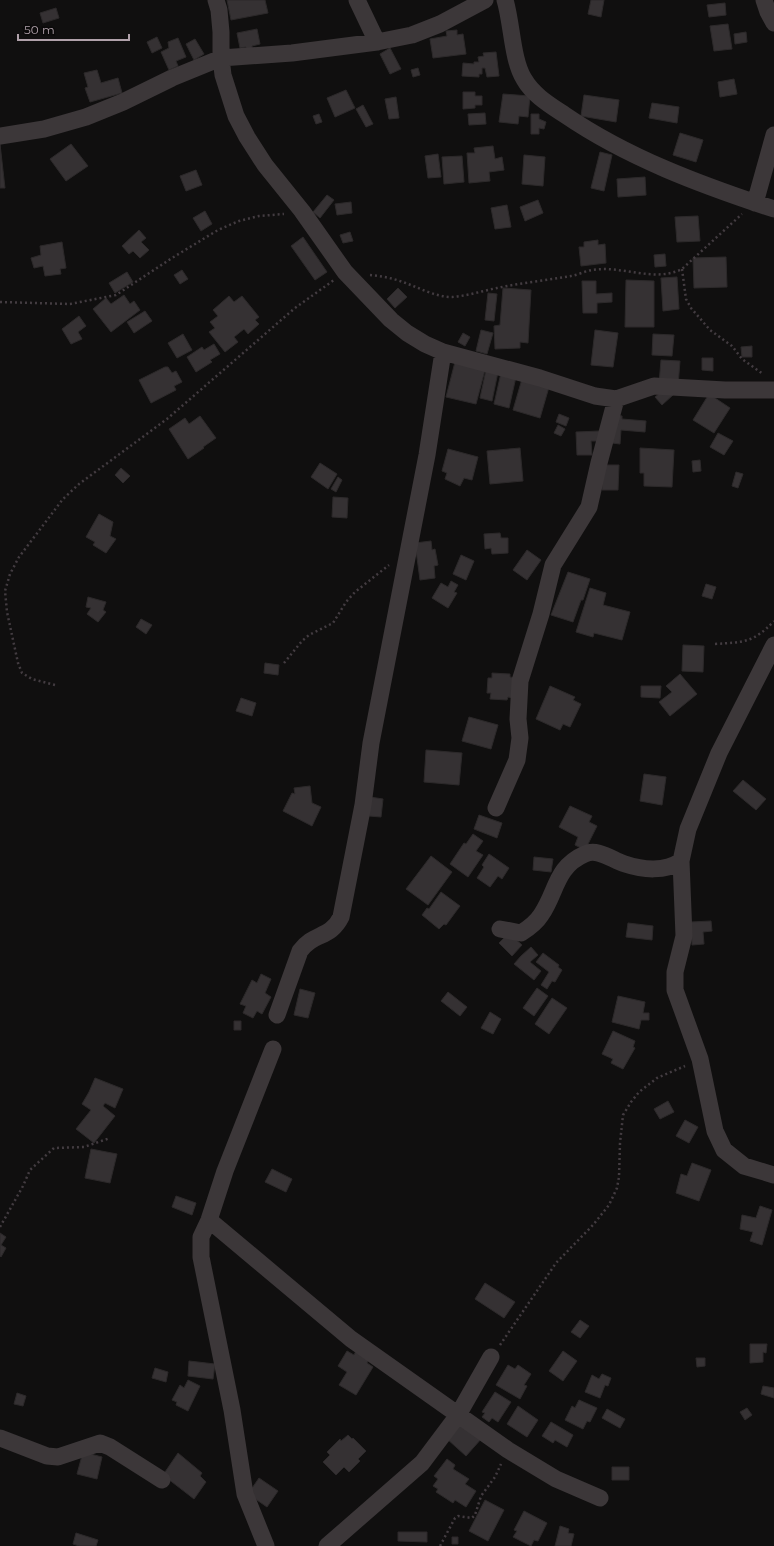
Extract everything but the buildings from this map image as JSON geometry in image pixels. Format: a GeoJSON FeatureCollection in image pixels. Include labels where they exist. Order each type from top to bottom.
{"type":"FeatureCollection","features":[{"type":"Feature","properties":{"kind":"street"},"geometry":{"type":"LineString","coordinates":[[216,0],[219,10],[223,74],[236,116],[265,165],[302,211],[345,272],[397,325],[425,344],[443,352],[540,378],[595,396],[616,399],[654,386],[725,390],[771,384]]}},
{"type":"Feature","properties":{"kind":"street"},"geometry":{"type":"LineString","coordinates":[[357,0],[377,42]]}},
{"type":"Feature","properties":{"kind":"street"},"geometry":{"type":"LineString","coordinates":[[0,136],[44,129],[86,117],[122,102],[172,78],[221,58],[292,52],[377,42],[412,35],[440,24],[485,0]]}},
{"type":"Feature","properties":{"kind":"street"},"geometry":{"type":"LineString","coordinates":[[506,0],[516,56],[524,79],[542,100],[582,127],[621,149],[674,173],[774,209]]}},
{"type":"Feature","properties":{"kind":"street"},"geometry":{"type":"LineString","coordinates":[[764,0],[774,23]]}},
{"type":"Feature","properties":{"kind":"street"},"geometry":{"type":"LineString","coordinates":[[755,203],[774,135]]}},
{"type":"Feature","properties":{"kind":"street"},"geometry":{"type":"LineString","coordinates":[[277,1015],[300,951],[306,942],[329,932],[336,926],[341,917],[364,805],[370,743],[427,455],[443,352]]}},
{"type":"Feature","properties":{"kind":"street"},"geometry":{"type":"LineString","coordinates":[[496,808],[517,760],[520,738],[518,719],[520,681],[537,628],[553,566],[589,508],[616,399]]}},
{"type":"Feature","properties":{"kind":"street"},"geometry":{"type":"LineString","coordinates":[[774,645],[726,740],[702,792],[688,829],[681,861],[684,936],[675,972],[675,990],[700,1059],[715,1131],[724,1150],[744,1166],[774,1175]]}},
{"type":"Feature","properties":{"kind":"street"},"geometry":{"type":"LineString","coordinates":[[500,929],[521,933],[533,925],[542,915],[563,870],[570,862],[586,853],[594,852],[625,864],[641,868],[667,868],[674,866],[681,861]]}},
{"type":"Feature","properties":{"kind":"street"},"geometry":{"type":"LineString","coordinates":[[266,1546],[245,1494],[232,1410],[201,1257],[201,1237],[209,1220],[225,1171],[273,1049]]}},
{"type":"Feature","properties":{"kind":"street"},"geometry":{"type":"LineString","coordinates":[[209,1220],[351,1339],[508,1450],[556,1479],[600,1498]]}},
{"type":"Feature","properties":{"kind":"street"},"geometry":{"type":"LineString","coordinates":[[327,1546],[422,1463],[458,1414],[491,1357]]}},
{"type":"Feature","properties":{"kind":"street"},"geometry":{"type":"LineString","coordinates":[[0,1438],[47,1456],[58,1457],[100,1443],[110,1447],[162,1480]]}},
{"type":"Feature","properties":{"kind":"path"},"geometry":{"type":"LineString","coordinates":[[55,685],[32,679],[22,673],[18,663],[4,591],[10,574],[19,557],[63,499],[80,484],[167,419],[295,308],[345,272],[379,276],[407,283],[434,294],[451,297],[516,284],[572,276],[592,270],[624,270],[658,275],[673,273],[682,269],[755,203]]}},
{"type":"Feature","properties":{"kind":"path"},"geometry":{"type":"LineString","coordinates":[[0,302],[70,304],[116,296],[172,258],[218,230],[239,221],[259,216],[302,211]]}},
{"type":"Feature","properties":{"kind":"path"},"geometry":{"type":"LineString","coordinates":[[682,269],[686,299],[694,312],[710,330],[732,346],[742,359],[771,384]]}},
{"type":"Feature","properties":{"kind":"path"},"geometry":{"type":"LineString","coordinates":[[284,663],[302,641],[309,635],[333,623],[346,602],[355,592],[384,569],[393,559]]}},
{"type":"Feature","properties":{"kind":"path"},"geometry":{"type":"LineString","coordinates":[[715,644],[740,643],[754,639],[774,621]]}},
{"type":"Feature","properties":{"kind":"path"},"geometry":{"type":"LineString","coordinates":[[491,1357],[556,1263],[609,1205],[617,1188],[619,1177],[623,1115],[631,1102],[639,1092],[657,1078],[700,1059]]}},
{"type":"Feature","properties":{"kind":"path"},"geometry":{"type":"LineString","coordinates":[[0,1227],[23,1186],[30,1170],[54,1148],[84,1147],[110,1138]]}},
{"type":"Feature","properties":{"kind":"path"},"geometry":{"type":"LineString","coordinates":[[440,1546],[455,1518],[458,1516],[472,1518],[475,1515],[481,1496],[494,1477],[508,1450]]}}]}
